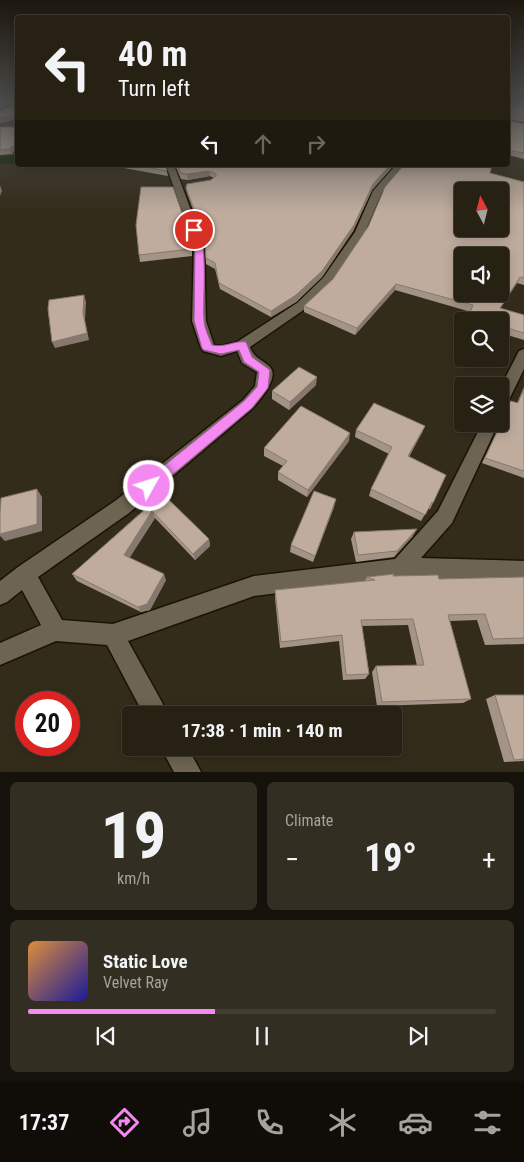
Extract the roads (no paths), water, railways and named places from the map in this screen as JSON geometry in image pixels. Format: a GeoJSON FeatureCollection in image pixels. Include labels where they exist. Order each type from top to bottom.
{"type":"FeatureCollection","features":[{"type":"Feature","properties":{"kind":"lane"},"geometry":{"type":"LineString","coordinates":[[171,167],[183,185],[199,245],[199,321],[208,348],[221,351],[242,345],[301,306],[327,281],[360,232],[378,191],[399,167]]}},
{"type":"Feature","properties":{"kind":"lane"},"geometry":{"type":"LineString","coordinates":[[0,595],[25,574],[122,507],[248,404],[262,388],[265,370],[248,359],[242,345]]}},
{"type":"Feature","properties":{"kind":"lane"},"geometry":{"type":"LineString","coordinates":[[509,385],[524,354]]}},
{"type":"Feature","properties":{"kind":"lane"},"geometry":{"type":"LineString","coordinates":[[400,568],[445,517],[486,432]]}},
{"type":"Feature","properties":{"kind":"lane"},"geometry":{"type":"LineString","coordinates":[[0,654],[56,630],[113,635],[254,586],[400,568],[524,571]]}},
{"type":"Feature","properties":{"kind":"lane"},"geometry":{"type":"LineString","coordinates":[[25,574],[56,630]]}},
{"type":"Feature","properties":{"kind":"lane"},"geometry":{"type":"LineString","coordinates":[[113,635],[152,706]]}},
{"type":"Feature","properties":{"kind":"lane"},"geometry":{"type":"LineString","coordinates":[[179,756],[188,772]]}},
{"type":"Feature","properties":{"kind":"waterway"},"geometry":{"type":"LineString","coordinates":[[0,160],[15,159]]}}]}
